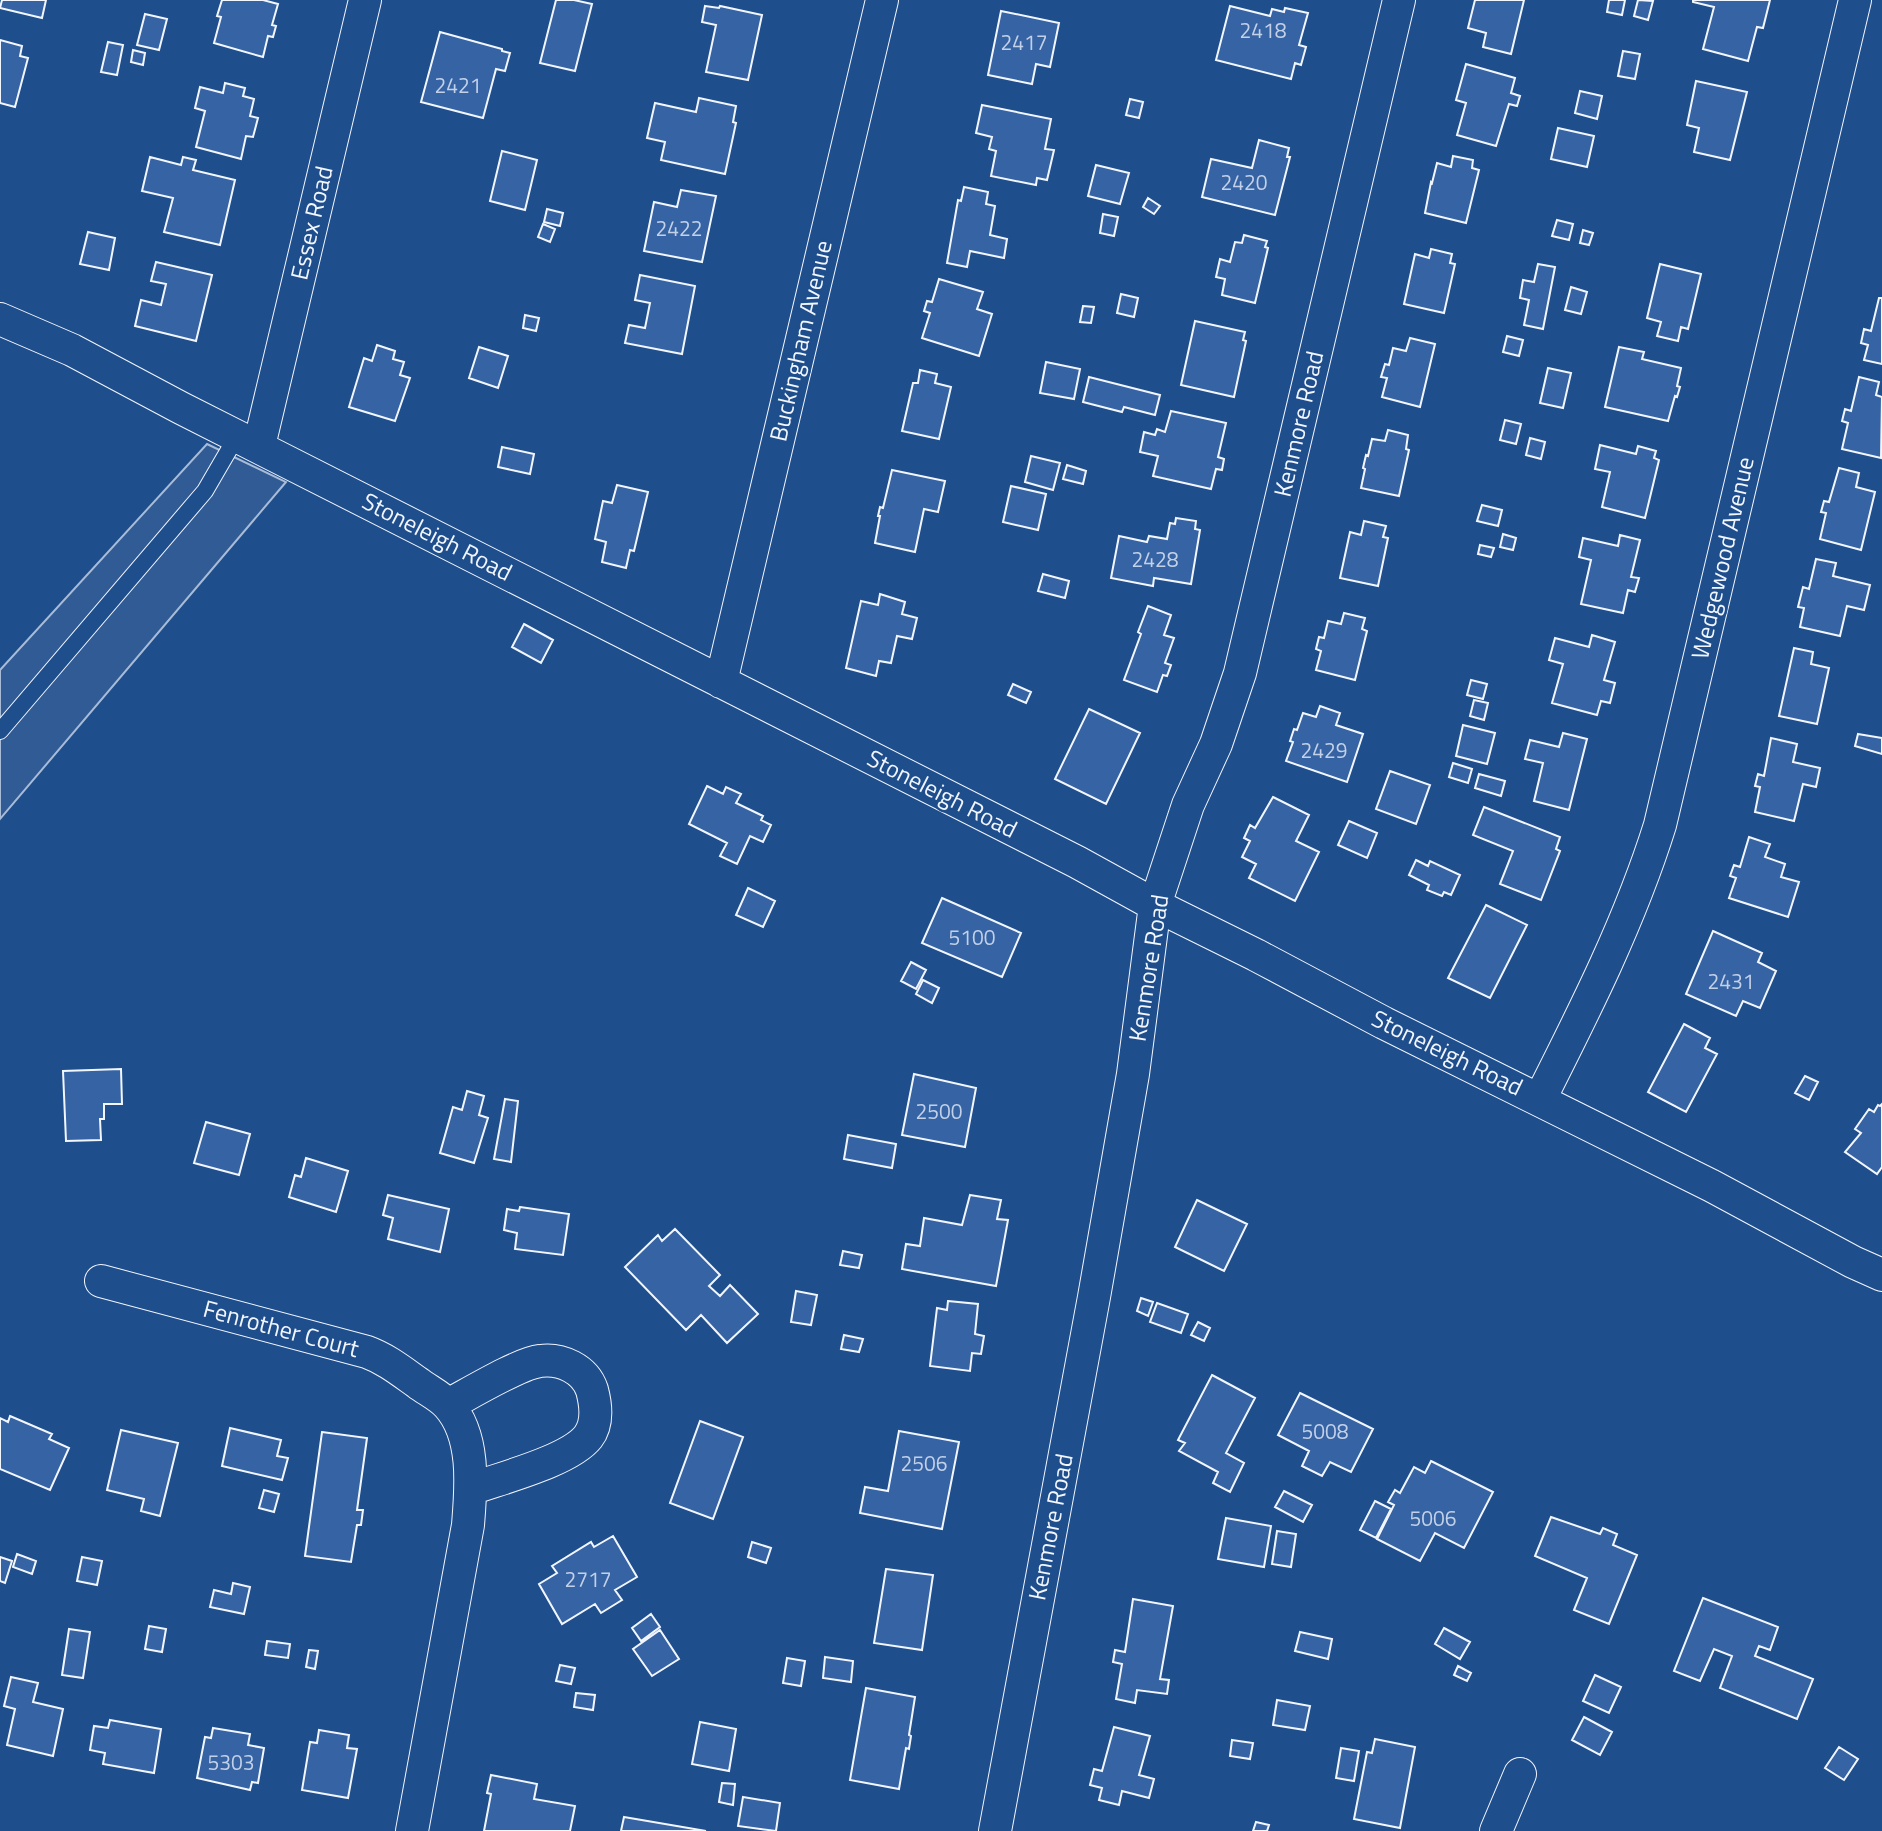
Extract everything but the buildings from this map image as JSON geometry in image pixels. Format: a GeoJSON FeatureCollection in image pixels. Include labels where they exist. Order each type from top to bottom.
{"type":"FeatureCollection","features":[{"type":"Feature","properties":{"kind":"street","name":"Essex Road"},"geometry":{"type":"LineString","coordinates":[[249,449],[365,0]]}},
{"type":"Feature","properties":{"kind":"street","name":"Buckingham Avenue"},"geometry":{"type":"LineString","coordinates":[[721,682],[882,0]]}},
{"type":"Feature","properties":{"kind":"street","name":"Kenmore Road"},"geometry":{"type":"LineString","coordinates":[[995,1831],[1133,1074],[1155,905],[1188,805],[1216,744],[1240,673],[1399,0]]}},
{"type":"Feature","properties":{"kind":"street","name":"Wedgewood Avenue"},"geometry":{"type":"LineString","coordinates":[[1540,1099],[1620,934],[1645,874],[1660,825],[1855,0]]}},
{"type":"Feature","properties":{"kind":"street","name":"Stoneleigh Road"},"geometry":{"type":"LineString","coordinates":[[0,318],[72,350],[249,449],[721,682],[1077,862],[1384,1023],[1713,1186],[1882,1275]]}},
{"type":"Feature","properties":{"kind":"street","name":"Fenrother Court"},"geometry":{"type":"LineString","coordinates":[[101,1281],[384,1358],[448,1405],[464,1434],[468,1451],[471,1489],[468,1525],[412,1831]]}},
{"type":"Feature","properties":{"kind":"street"},"geometry":{"type":"LineString","coordinates":[[448,1405],[538,1361],[558,1360],[577,1369],[590,1384],[595,1403],[593,1425],[588,1437],[567,1455],[471,1489]]}},
{"type":"Feature","properties":{"kind":"street"},"geometry":{"type":"LineString","coordinates":[[1496,1831],[1520,1774]]}},
{"type":"Feature","properties":{"kind":"lane"},"geometry":{"type":"LineString","coordinates":[[0,731],[205,491],[249,449]]}},
{"type":"Feature","properties":{"kind":"shaded area"},"geometry":{"type":"Polygon","coordinates":[[[207,444],[286,482],[0,819],[0,670],[207,444]]]}}]}
